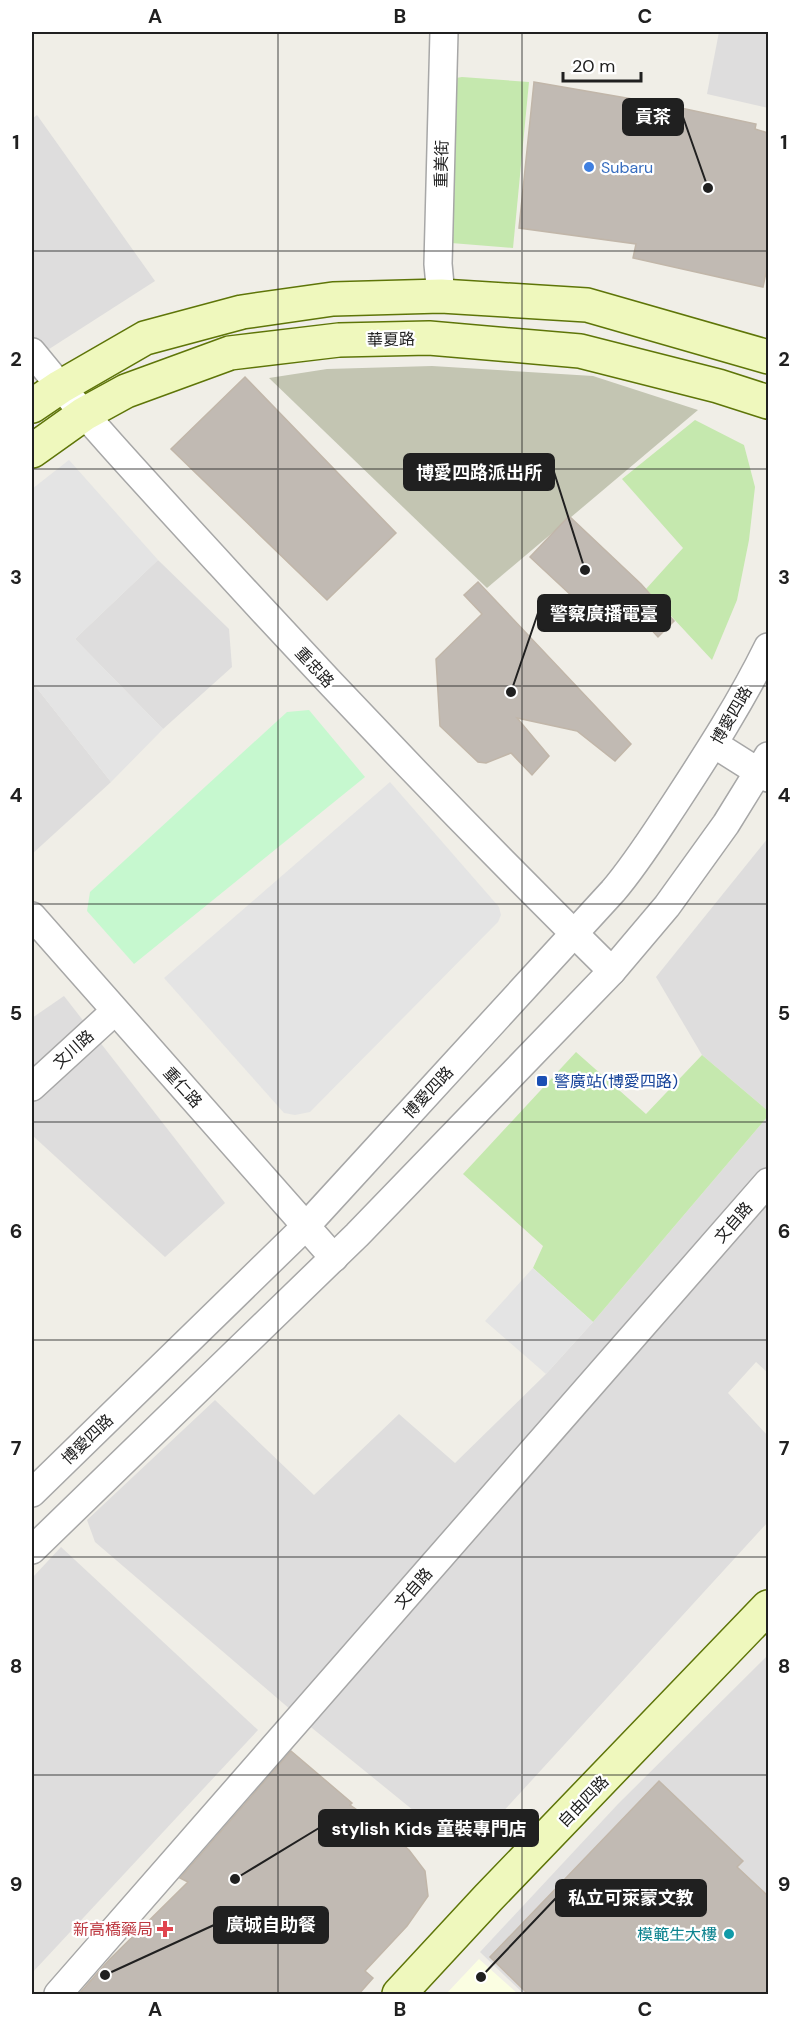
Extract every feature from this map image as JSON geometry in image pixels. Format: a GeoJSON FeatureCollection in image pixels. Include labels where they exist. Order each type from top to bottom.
{"type":"FeatureCollection","features":[{"type":"Feature","properties":{"kind":"street","name":"重美街"},"geometry":{"type":"LineString","coordinates":[[441,296],[438,264],[444,32]]}},
{"type":"Feature","properties":{"kind":"street"},"geometry":{"type":"LineString","coordinates":[[32,406],[60,387],[145,338],[242,312],[333,299],[441,296],[587,305],[768,357]]}},
{"type":"Feature","properties":{"kind":"street","name":"華夏路"},"geometry":{"type":"LineString","coordinates":[[32,451],[84,414],[126,391],[230,353],[339,340],[429,339],[580,351],[718,386],[768,402]]}},
{"type":"Feature","properties":{"kind":"street","name":"重忠路"},"geometry":{"type":"LineString","coordinates":[[32,352],[84,414],[308,660],[612,971]]}},
{"type":"Feature","properties":{"kind":"street","name":"博愛四路"},"geometry":{"type":"LineString","coordinates":[[32,1493],[306,1226],[627,875],[742,699],[768,647]]}},
{"type":"Feature","properties":{"kind":"street"},"geometry":{"type":"LineString","coordinates":[[32,1550],[334,1258],[612,971],[667,906],[766,769],[714,744]]}},
{"type":"Feature","properties":{"kind":"street","name":"重仁路"},"geometry":{"type":"LineString","coordinates":[[32,916],[334,1258]]}},
{"type":"Feature","properties":{"kind":"street","name":"文川路"},"geometry":{"type":"LineString","coordinates":[[32,1087],[116,1011]]}},
{"type":"Feature","properties":{"kind":"street","name":"文自路"},"geometry":{"type":"LineString","coordinates":[[58,1995],[768,1182]]}},
{"type":"Feature","properties":{"kind":"street","name":"自由四路"},"geometry":{"type":"LineString","coordinates":[[399,1995],[488,1898],[768,1607]]}},
{"type":"Feature","properties":{"kind":"shaded area"},"geometry":{"type":"Polygon","coordinates":[[[719,32],[768,32],[768,108],[707,94],[719,32]]]}},
{"type":"Feature","properties":{"kind":"shaded area"},"geometry":{"type":"Polygon","coordinates":[[[37,115],[155,281],[32,360],[32,119],[37,115]]]}},
{"type":"Feature","properties":{"kind":"shaded area"},"geometry":{"type":"Polygon","coordinates":[[[432,366],[593,376],[698,410],[487,588],[269,378],[327,369],[432,366]]]}},
{"type":"Feature","properties":{"kind":"shaded area"},"geometry":{"type":"Polygon","coordinates":[[[69,460],[158,560],[75,639],[163,729],[111,782],[32,682],[32,489],[69,460]]]}},
{"type":"Feature","properties":{"kind":"shaded area"},"geometry":{"type":"Polygon","coordinates":[[[158,560],[229,629],[232,667],[163,729],[75,639],[158,560]]]}},
{"type":"Feature","properties":{"kind":"shaded area"},"geometry":{"type":"Polygon","coordinates":[[[32,682],[111,782],[32,854],[32,682]]]}},
{"type":"Feature","properties":{"kind":"shaded area"},"geometry":{"type":"Polygon","coordinates":[[[390,782],[499,907],[501,915],[498,922],[310,1112],[295,1115],[284,1113],[164,978],[390,782]]]}},
{"type":"Feature","properties":{"kind":"shaded area"},"geometry":{"type":"Polygon","coordinates":[[[768,838],[768,1111],[702,1055],[656,977],[768,838]]]}},
{"type":"Feature","properties":{"kind":"shaded area"},"geometry":{"type":"Polygon","coordinates":[[[64,996],[225,1203],[165,1257],[32,1135],[32,1018],[64,996]]]}},
{"type":"Feature","properties":{"kind":"shaded area"},"geometry":{"type":"Polygon","coordinates":[[[768,1116],[768,1373],[756,1362],[728,1393],[768,1436],[768,1522],[489,1827],[451,1841],[312,1728],[95,1542],[87,1520],[215,1400],[314,1495],[399,1414],[455,1463],[546,1374],[593,1322],[768,1116]]]}},
{"type":"Feature","properties":{"kind":"shaded area"},"geometry":{"type":"Polygon","coordinates":[[[533,1268],[593,1322],[546,1374],[485,1321],[533,1268]]]}},
{"type":"Feature","properties":{"kind":"shaded area"},"geometry":{"type":"Polygon","coordinates":[[[61,1547],[258,1730],[32,1973],[32,1578],[61,1547]]]}},
{"type":"Feature","properties":{"kind":"shaded area"},"geometry":{"type":"Polygon","coordinates":[[[768,1655],[768,1994],[524,1994],[480,1952],[618,1804],[768,1655]]]}},
{"type":"Feature","properties":{"kind":"shaded area"},"geometry":{"type":"Polygon","coordinates":[[[479,1959],[518,1994],[446,1994],[479,1959]]]}},
{"type":"Feature","properties":{"kind":"green space"},"geometry":{"type":"Polygon","coordinates":[[[462,77],[529,82],[513,248],[451,243],[450,79],[462,77]]]}},
{"type":"Feature","properties":{"kind":"green space"},"geometry":{"type":"Polygon","coordinates":[[[695,420],[744,445],[755,487],[749,540],[737,600],[712,660],[646,589],[683,548],[622,479],[695,420]]]}},
{"type":"Feature","properties":{"kind":"green space"},"geometry":{"type":"Polygon","coordinates":[[[309,710],[365,777],[134,964],[87,911],[90,892],[287,712],[309,710]]]}},
{"type":"Feature","properties":{"kind":"green space"},"geometry":{"type":"Polygon","coordinates":[[[576,1052],[646,1114],[702,1055],[768,1111],[768,1116],[593,1322],[533,1268],[543,1246],[463,1174],[576,1052]]]}},
{"type":"Feature","properties":{"kind":"building"},"geometry":{"type":"Polygon","coordinates":[[[534,82],[667,105],[756,124],[755,129],[768,133],[768,263],[763,287],[633,258],[636,244],[519,228],[534,82]]]}},
{"type":"Feature","properties":{"kind":"building"},"geometry":{"type":"Polygon","coordinates":[[[245,377],[396,533],[327,600],[171,449],[245,377]]]}},
{"type":"Feature","properties":{"kind":"building"},"geometry":{"type":"Polygon","coordinates":[[[569,516],[641,584],[674,621],[658,637],[625,601],[602,624],[530,557],[569,516]]]}},
{"type":"Feature","properties":{"kind":"building"},"geometry":{"type":"Polygon","coordinates":[[[478,582],[631,744],[615,761],[577,731],[517,718],[549,756],[532,775],[511,753],[486,763],[478,762],[440,726],[436,659],[482,614],[464,595],[478,582]]]}},
{"type":"Feature","properties":{"kind":"building"},"geometry":{"type":"Polygon","coordinates":[[[291,1751],[352,1803],[350,1805],[385,1829],[409,1850],[425,1871],[428,1896],[407,1926],[365,1971],[373,1978],[358,1995],[78,1995],[109,1960],[188,1882],[180,1878],[291,1751]]]}},
{"type":"Feature","properties":{"kind":"building"},"geometry":{"type":"Polygon","coordinates":[[[659,1781],[743,1861],[737,1867],[768,1896],[768,1995],[529,1995],[490,1957],[659,1781]]]}},
{"type":"Feature","properties":{"kind":"place","name":"Subaru"},"geometry":{"type":"Point","coordinates":[589,167]}},
{"type":"Feature","properties":{"kind":"place","name":"貢茶"},"geometry":{"type":"Point","coordinates":[708,188]}},
{"type":"Feature","properties":{"kind":"place","name":"博愛四路派出所"},"geometry":{"type":"Point","coordinates":[585,570]}},
{"type":"Feature","properties":{"kind":"place","name":"警察廣播電臺"},"geometry":{"type":"Point","coordinates":[511,692]}},
{"type":"Feature","properties":{"kind":"place","name":"警廣站(博愛四路)"},"geometry":{"type":"Point","coordinates":[542,1081]}},
{"type":"Feature","properties":{"kind":"place","name":"stylish Kids 童裝專門店"},"geometry":{"type":"Point","coordinates":[235,1879]}},
{"type":"Feature","properties":{"kind":"place","name":"新高橋藥局"},"geometry":{"type":"Point","coordinates":[165,1929]}},
{"type":"Feature","properties":{"kind":"place","name":"模範生大樓"},"geometry":{"type":"Point","coordinates":[729,1934]}},
{"type":"Feature","properties":{"kind":"place","name":"廣城自助餐"},"geometry":{"type":"Point","coordinates":[105,1975]}},
{"type":"Feature","properties":{"kind":"place","name":"私立可萊蒙文教"},"geometry":{"type":"Point","coordinates":[481,1977]}}]}
